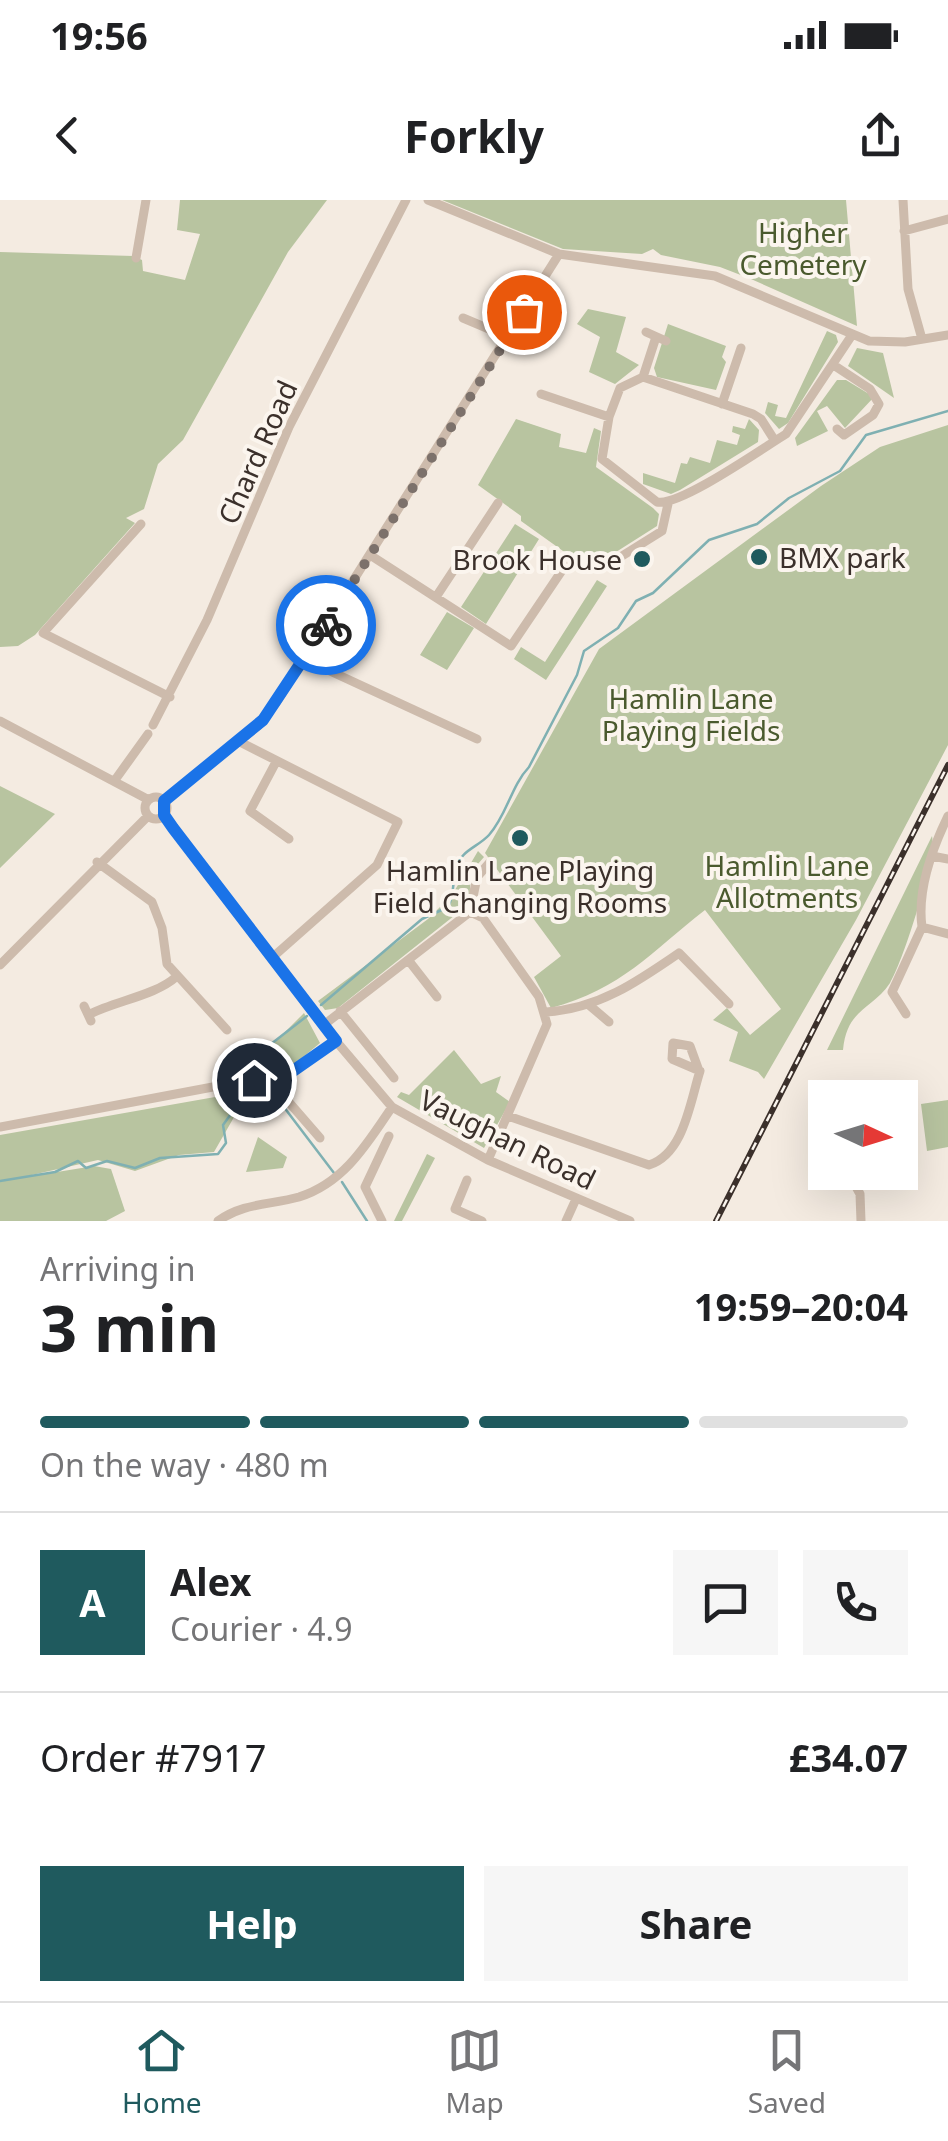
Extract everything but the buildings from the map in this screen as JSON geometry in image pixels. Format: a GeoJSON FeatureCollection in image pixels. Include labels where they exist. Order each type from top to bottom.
{"type":"FeatureCollection","features":[{"type":"Feature","properties":{"kind":"street"},"geometry":{"type":"LineString","coordinates":[[136,258],[146,200]]}},
{"type":"Feature","properties":{"kind":"street","name":"Chard Road"},"geometry":{"type":"LineString","coordinates":[[115,780],[170,698],[289,427],[406,200]]}},
{"type":"Feature","properties":{"kind":"street"},"geometry":{"type":"LineString","coordinates":[[428,200],[558,254],[715,276],[852,335],[886,343],[948,335]]}},
{"type":"Feature","properties":{"kind":"street"},"geometry":{"type":"LineString","coordinates":[[903,200],[908,288],[922,340]]}},
{"type":"Feature","properties":{"kind":"street"},"geometry":{"type":"LineString","coordinates":[[904,230],[948,219]]}},
{"type":"Feature","properties":{"kind":"street"},"geometry":{"type":"LineString","coordinates":[[0,721],[149,800],[164,801],[238,741],[263,720],[304,659],[558,254]]}},
{"type":"Feature","properties":{"kind":"street"},"geometry":{"type":"LineString","coordinates":[[463,318],[508,337]]}},
{"type":"Feature","properties":{"kind":"street"},"geometry":{"type":"LineString","coordinates":[[775,441],[761,419],[644,377],[620,388],[609,417],[602,459],[657,502],[668,504],[775,441],[786,434],[852,335]]}},
{"type":"Feature","properties":{"kind":"street"},"geometry":{"type":"LineString","coordinates":[[644,377],[656,337]]}},
{"type":"Feature","properties":{"kind":"street"},"geometry":{"type":"LineString","coordinates":[[722,404],[741,348]]}},
{"type":"Feature","properties":{"kind":"street"},"geometry":{"type":"LineString","coordinates":[[834,366],[870,389],[880,404],[873,415],[844,435],[837,429]]}},
{"type":"Feature","properties":{"kind":"street"},"geometry":{"type":"LineString","coordinates":[[541,394],[609,417]]}},
{"type":"Feature","properties":{"kind":"street"},"geometry":{"type":"LineString","coordinates":[[436,597],[498,503]]}},
{"type":"Feature","properties":{"kind":"street"},"geometry":{"type":"LineString","coordinates":[[606,566],[662,530],[668,504]]}},
{"type":"Feature","properties":{"kind":"street"},"geometry":{"type":"LineString","coordinates":[[141,524],[43,632],[170,698]]}},
{"type":"Feature","properties":{"kind":"street"},"geometry":{"type":"LineString","coordinates":[[370,555],[511,646],[566,566]]}},
{"type":"Feature","properties":{"kind":"street"},"geometry":{"type":"LineString","coordinates":[[304,659],[477,739]]}},
{"type":"Feature","properties":{"kind":"street"},"geometry":{"type":"LineString","coordinates":[[238,741],[398,822],[377,865],[274,956]]}},
{"type":"Feature","properties":{"kind":"street"},"geometry":{"type":"LineString","coordinates":[[276,762],[250,811],[289,839]]}},
{"type":"Feature","properties":{"kind":"street"},"geometry":{"type":"LineString","coordinates":[[148,816],[149,800]]}},
{"type":"Feature","properties":{"kind":"street"},"geometry":{"type":"LineString","coordinates":[[0,966],[98,862],[148,816],[164,815],[164,801]]}},
{"type":"Feature","properties":{"kind":"street","name":"Vaughan Road"},"geometry":{"type":"LineString","coordinates":[[164,815],[336,1041],[392,1107],[488,1160],[630,1221]]}},
{"type":"Feature","properties":{"kind":"street"},"geometry":{"type":"LineString","coordinates":[[882,998],[892,992],[922,928],[921,902],[932,856],[948,816]]}},
{"type":"Feature","properties":{"kind":"street"},"geometry":{"type":"LineString","coordinates":[[932,856],[948,859]]}},
{"type":"Feature","properties":{"kind":"street"},"geometry":{"type":"LineString","coordinates":[[325,1024],[470,912],[477,877],[491,861]]}},
{"type":"Feature","properties":{"kind":"street"},"geometry":{"type":"LineString","coordinates":[[98,862],[152,902],[162,928],[164,956],[176,977],[227,1030]]}},
{"type":"Feature","properties":{"kind":"street"},"geometry":{"type":"LineString","coordinates":[[470,912],[482,918],[546,1012],[543,1037],[488,1160]]}},
{"type":"Feature","properties":{"kind":"street"},"geometry":{"type":"LineString","coordinates":[[922,928],[948,934]]}},
{"type":"Feature","properties":{"kind":"street"},"geometry":{"type":"LineString","coordinates":[[546,1012],[589,1005],[628,988],[679,952],[729,1004]]}},
{"type":"Feature","properties":{"kind":"street"},"geometry":{"type":"LineString","coordinates":[[409,961],[438,997]]}},
{"type":"Feature","properties":{"kind":"street"},"geometry":{"type":"LineString","coordinates":[[88,1014],[122,998],[160,989],[176,977]]}},
{"type":"Feature","properties":{"kind":"street"},"geometry":{"type":"LineString","coordinates":[[892,992],[906,1014]]}},
{"type":"Feature","properties":{"kind":"street"},"geometry":{"type":"LineString","coordinates":[[589,1005],[609,1022]]}},
{"type":"Feature","properties":{"kind":"street","name":"Vaughan Road"},"geometry":{"type":"LineString","coordinates":[[340,1011],[394,1078]]}},
{"type":"Feature","properties":{"kind":"street"},"geometry":{"type":"LineString","coordinates":[[0,1127],[243,1081],[280,1080],[336,1041]]}},
{"type":"Feature","properties":{"kind":"street"},"geometry":{"type":"LineString","coordinates":[[508,1116],[649,1165],[662,1160],[676,1144],[698,1068]]}},
{"type":"Feature","properties":{"kind":"street"},"geometry":{"type":"LineString","coordinates":[[280,1080],[288,1100],[320,1138]]}},
{"type":"Feature","properties":{"kind":"street"},"geometry":{"type":"LineString","coordinates":[[218,1221],[252,1204],[301,1196],[346,1170],[392,1107]]}},
{"type":"Feature","properties":{"kind":"street"},"geometry":{"type":"LineString","coordinates":[[366,1187],[389,1136]]}},
{"type":"Feature","properties":{"kind":"street"},"geometry":{"type":"LineString","coordinates":[[346,1170],[366,1187],[382,1221]]}},
{"type":"Feature","properties":{"kind":"street"},"geometry":{"type":"LineString","coordinates":[[450,1221],[467,1180]]}},
{"type":"Feature","properties":{"kind":"street"},"geometry":{"type":"LineString","coordinates":[[858,1190],[861,1221]]}},
{"type":"Feature","properties":{"kind":"street"},"geometry":{"type":"LineString","coordinates":[[566,1221],[576,1199]]}},
{"type":"Feature","properties":{"kind":"street"},"geometry":{"type":"LineString","coordinates":[[456,1209],[482,1221]]}},
{"type":"Feature","properties":{"kind":"green space"},"geometry":{"type":"Polygon","coordinates":[[[180,200],[327,200],[288,252],[183,440],[158,464],[144,509],[126,518],[135,523],[35,635],[18,646],[0,647],[0,252],[133,256],[142,260],[143,271],[185,280],[200,234],[177,230],[180,200]]]}},
{"type":"Feature","properties":{"kind":"green space","name":"Higher Cemetery"},"geometry":{"type":"Polygon","coordinates":[[[442,200],[846,200],[857,326],[720,267],[661,255],[653,249],[642,254],[563,249],[442,200]]]}},
{"type":"Feature","properties":{"kind":"green space"},"geometry":{"type":"Polygon","coordinates":[[[588,309],[626,317],[616,352],[639,365],[615,384],[589,372],[600,337],[577,324],[588,309]]]}},
{"type":"Feature","properties":{"kind":"green space"},"geometry":{"type":"Polygon","coordinates":[[[668,324],[726,346],[722,357],[726,362],[716,390],[657,377],[654,368],[668,324]]]}},
{"type":"Feature","properties":{"kind":"green space"},"geometry":{"type":"Polygon","coordinates":[[[827,331],[836,335],[838,342],[788,423],[779,429],[765,413],[768,402],[778,405],[775,416],[786,418],[827,331]]]}},
{"type":"Feature","properties":{"kind":"green space"},"geometry":{"type":"Polygon","coordinates":[[[857,348],[883,353],[894,398],[848,366],[857,348]]]}},
{"type":"Feature","properties":{"kind":"green space"},"geometry":{"type":"Polygon","coordinates":[[[837,380],[846,380],[874,397],[845,428],[827,406],[817,411],[828,431],[797,446],[795,438],[837,380]]]}},
{"type":"Feature","properties":{"kind":"green space"},"geometry":{"type":"Polygon","coordinates":[[[516,419],[561,434],[559,447],[586,453],[594,428],[601,431],[596,467],[653,508],[659,514],[657,526],[605,559],[596,556],[577,561],[521,521],[521,516],[478,485],[516,419]]]}},
{"type":"Feature","properties":{"kind":"green space"},"geometry":{"type":"Polygon","coordinates":[[[749,419],[759,430],[758,442],[680,490],[671,494],[643,484],[643,473],[675,483],[681,463],[687,464],[690,457],[710,463],[717,440],[737,445],[740,435],[732,432],[733,426],[745,429],[749,419]]]}},
{"type":"Feature","properties":{"kind":"green space","name":"Hamlin Lane Playing Fields"},"geometry":{"type":"Polygon","coordinates":[[[948,425],[948,745],[856,920],[764,1079],[758,1072],[729,1061],[738,1032],[713,1020],[727,1008],[750,1035],[781,1009],[705,910],[617,980],[551,1008],[534,977],[561,956],[485,853],[599,649],[880,447],[948,425]]]}},
{"type":"Feature","properties":{"kind":"green space"},"geometry":{"type":"Polygon","coordinates":[[[515,524],[539,539],[486,624],[461,607],[515,524]]]}},
{"type":"Feature","properties":{"kind":"green space"},"geometry":{"type":"Polygon","coordinates":[[[597,580],[607,586],[546,680],[514,659],[521,647],[545,662],[597,580]]]}},
{"type":"Feature","properties":{"kind":"green space"},"geometry":{"type":"Polygon","coordinates":[[[447,612],[474,628],[447,670],[420,655],[447,612]]]}},
{"type":"Feature","properties":{"kind":"green space"},"geometry":{"type":"Polygon","coordinates":[[[0,786],[55,814],[0,868],[0,786]]]}},
{"type":"Feature","properties":{"kind":"green space"},"geometry":{"type":"Polygon","coordinates":[[[932,836],[924,885],[896,972],[883,992],[855,1017],[843,1050],[827,1050],[932,836]]]}},
{"type":"Feature","properties":{"kind":"green space"},"geometry":{"type":"Polygon","coordinates":[[[478,851],[484,857],[471,872],[469,904],[338,1008],[325,1010],[318,1001],[428,919],[452,895],[478,851]]]}},
{"type":"Feature","properties":{"kind":"green space"},"geometry":{"type":"Polygon","coordinates":[[[304,1013],[320,1043],[296,1063],[267,1073],[257,1060],[304,1013]]]}},
{"type":"Feature","properties":{"kind":"green space"},"geometry":{"type":"Polygon","coordinates":[[[454,1050],[481,1084],[501,1076],[496,1092],[510,1102],[484,1148],[397,1097],[401,1092],[409,1095],[454,1050]]]}},
{"type":"Feature","properties":{"kind":"green space"},"geometry":{"type":"Polygon","coordinates":[[[249,1091],[214,1152],[179,1155],[135,1171],[98,1160],[14,1179],[94,1166],[111,1169],[125,1211],[106,1221],[0,1221],[0,1135],[249,1091]]]}},
{"type":"Feature","properties":{"kind":"green space"},"geometry":{"type":"Polygon","coordinates":[[[948,1100],[948,1147],[927,1151],[921,1104],[948,1100]]]}},
{"type":"Feature","properties":{"kind":"green space"},"geometry":{"type":"Polygon","coordinates":[[[258,1137],[287,1157],[283,1168],[246,1172],[258,1137]]]}},
{"type":"Feature","properties":{"kind":"green space"},"geometry":{"type":"Polygon","coordinates":[[[427,1154],[435,1158],[402,1221],[394,1221],[427,1154]]]}},
{"type":"Feature","properties":{"kind":"waterway"},"geometry":{"type":"LineString","coordinates":[[321,1005],[422,919],[448,907],[458,862],[489,835],[500,819],[577,675],[584,651],[618,628],[636,601],[653,593],[709,540],[757,524],[789,498],[840,471],[866,435],[948,411]]}},
{"type":"Feature","properties":{"kind":"waterway"},"geometry":{"type":"LineString","coordinates":[[258,1060],[262,1051],[307,1016]]}},
{"type":"Feature","properties":{"kind":"waterway"},"geometry":{"type":"LineString","coordinates":[[0,1181],[55,1172],[78,1161],[86,1168],[107,1161],[135,1168],[160,1158],[218,1154],[226,1143],[223,1125],[249,1089]]}},
{"type":"Feature","properties":{"kind":"waterway"},"geometry":{"type":"LineString","coordinates":[[239,1110],[277,1098],[334,1173]]}},
{"type":"Feature","properties":{"kind":"waterway"},"geometry":{"type":"LineString","coordinates":[[342,1182],[367,1221]]}},
{"type":"Feature","properties":{"kind":"railway"},"geometry":{"type":"LineString","coordinates":[[716,1221],[948,765]]}},
{"type":"Feature","properties":{"kind":"way so far"},"geometry":{"type":"LineString","coordinates":[[326,625],[524,312]]}},
{"type":"Feature","properties":{"kind":"place","name":"BMX park"},"geometry":{"type":"Point","coordinates":[759,557]}},
{"type":"Feature","properties":{"kind":"place","name":"Brook House"},"geometry":{"type":"Point","coordinates":[642,559]}},
{"type":"Feature","properties":{"kind":"place","name":"Hamlin Lane Playing Field Changing Rooms"},"geometry":{"type":"Point","coordinates":[520,838]}},
{"type":"Feature","properties":{"kind":"route"},"geometry":{"type":"LineString","coordinates":[[254,1080],[280,1080],[293,1074],[336,1041],[173,828],[164,815],[164,801],[258,726],[326,625]]}},
{"type":"Feature","properties":{"kind":"park label","name":"Hamlin Lane Allotments"},"geometry":{"type":"Point","coordinates":[787,881]}}]}
